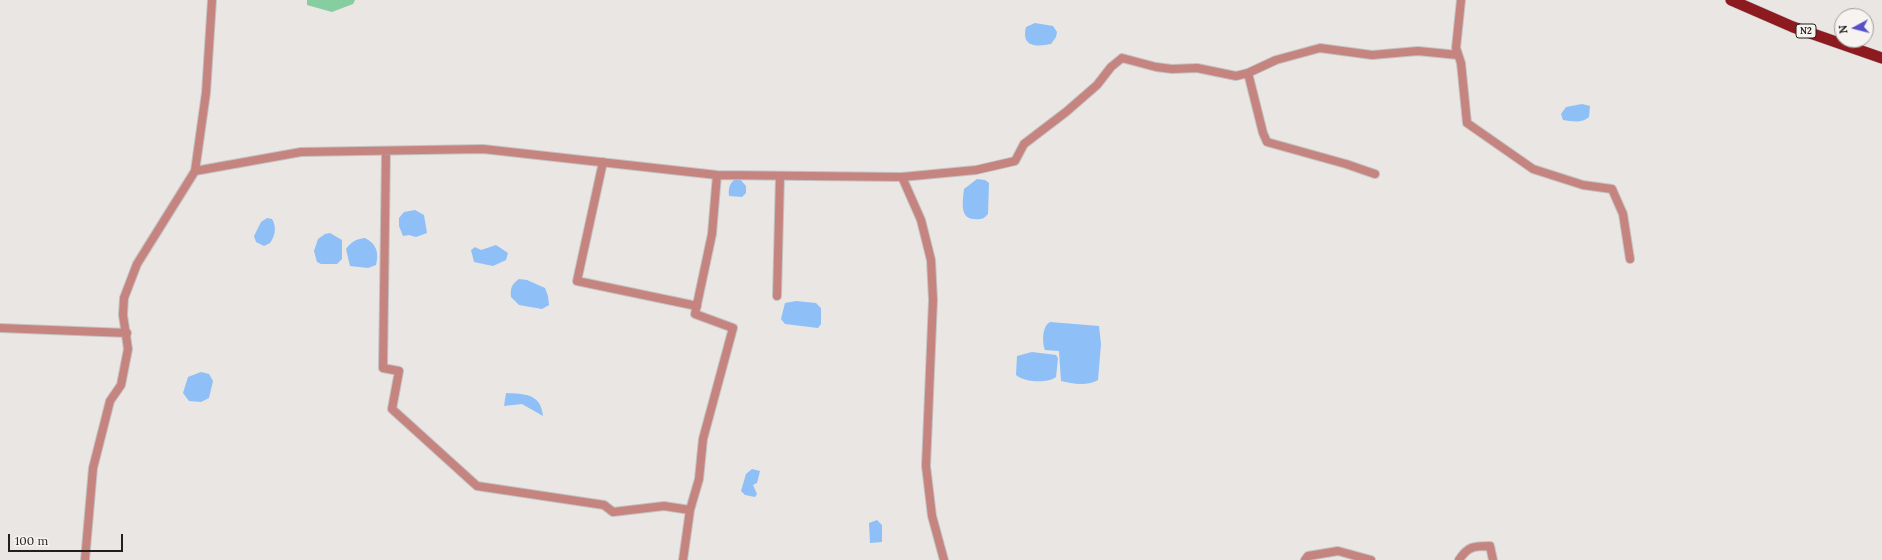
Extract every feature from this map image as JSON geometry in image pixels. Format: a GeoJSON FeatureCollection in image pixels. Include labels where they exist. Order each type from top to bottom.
{"type":"FeatureCollection","features":[{"type":"Feature","properties":{"kind":"highway","name":"N2"},"geometry":{"type":"LineString","coordinates":[[1731,0],[1794,27],[1882,58]]}},
{"type":"Feature","properties":{"kind":"street"},"geometry":{"type":"LineString","coordinates":[[84,560],[93,468],[110,401],[121,385],[128,349],[127,333],[123,315],[124,298],[137,264],[195,171],[206,93],[212,0]]}},
{"type":"Feature","properties":{"kind":"street"},"geometry":{"type":"LineString","coordinates":[[1461,0],[1456,48],[1461,63],[1467,123],[1533,169],[1583,185],[1612,189],[1623,214],[1630,259]]}},
{"type":"Feature","properties":{"kind":"street"},"geometry":{"type":"LineString","coordinates":[[195,171],[301,152],[483,149],[717,174],[902,177],[976,170],[1015,161],[1024,144],[1092,90],[1111,67],[1122,58],[1156,68],[1197,68],[1236,76],[1248,73],[1276,60],[1320,48],[1372,55],[1418,51],[1458,54]]}},
{"type":"Feature","properties":{"kind":"street"},"geometry":{"type":"LineString","coordinates":[[1248,73],[1263,133],[1267,142],[1376,174]]}},
{"type":"Feature","properties":{"kind":"street"},"geometry":{"type":"LineString","coordinates":[[386,151],[383,368],[399,371],[392,409],[477,486],[604,505],[613,512],[664,506],[690,510]]}},
{"type":"Feature","properties":{"kind":"street"},"geometry":{"type":"LineString","coordinates":[[603,162],[577,281],[697,306]]}},
{"type":"Feature","properties":{"kind":"street"},"geometry":{"type":"LineString","coordinates":[[683,560],[690,510],[699,479],[703,439],[734,328],[695,314],[712,234],[717,174]]}},
{"type":"Feature","properties":{"kind":"street"},"geometry":{"type":"LineString","coordinates":[[777,296],[780,176]]}},
{"type":"Feature","properties":{"kind":"street"},"geometry":{"type":"LineString","coordinates":[[902,177],[921,220],[931,260],[933,300],[926,466],[932,516],[944,560]]}},
{"type":"Feature","properties":{"kind":"street"},"geometry":{"type":"LineString","coordinates":[[0,328],[127,333]]}},
{"type":"Feature","properties":{"kind":"street"},"geometry":{"type":"LineString","coordinates":[[1459,560],[1465,550],[1476,546],[1490,546],[1493,560]]}},
{"type":"Feature","properties":{"kind":"street"},"geometry":{"type":"LineString","coordinates":[[1305,560],[1308,556],[1338,551],[1371,560]]}},
{"type":"Feature","properties":{"kind":"green space"},"geometry":{"type":"Polygon","coordinates":[[[307,0],[355,0],[353,4],[332,12],[307,5],[307,0]]]}},
{"type":"Feature","properties":{"kind":"water"},"geometry":{"type":"Polygon","coordinates":[[[1035,23],[1053,26],[1057,32],[1056,37],[1051,44],[1035,45],[1028,42],[1025,34],[1026,27],[1035,23]]]}},
{"type":"Feature","properties":{"kind":"water"},"geometry":{"type":"Polygon","coordinates":[[[1582,104],[1590,106],[1589,117],[1583,121],[1563,120],[1561,114],[1566,107],[1582,104]]]}},
{"type":"Feature","properties":{"kind":"water"},"geometry":{"type":"Polygon","coordinates":[[[739,178],[746,186],[746,193],[742,197],[729,196],[730,185],[739,178]]]}},
{"type":"Feature","properties":{"kind":"water"},"geometry":{"type":"Polygon","coordinates":[[[977,179],[985,180],[989,183],[988,214],[983,218],[978,219],[969,218],[966,216],[963,208],[964,189],[977,179]]]}},
{"type":"Feature","properties":{"kind":"water"},"geometry":{"type":"Polygon","coordinates":[[[415,210],[424,215],[427,233],[416,237],[409,235],[403,236],[399,226],[399,218],[404,212],[415,210]]]}},
{"type":"Feature","properties":{"kind":"water"},"geometry":{"type":"Polygon","coordinates":[[[267,218],[272,219],[275,231],[270,243],[264,246],[256,242],[254,236],[261,222],[267,218]]]}},
{"type":"Feature","properties":{"kind":"water"},"geometry":{"type":"Polygon","coordinates":[[[330,233],[342,240],[342,259],[337,264],[321,264],[317,262],[314,251],[318,239],[325,234],[330,233]]]}},
{"type":"Feature","properties":{"kind":"water"},"geometry":{"type":"Polygon","coordinates":[[[365,238],[375,246],[377,253],[376,265],[368,268],[350,266],[346,249],[354,241],[365,238]]]}},
{"type":"Feature","properties":{"kind":"water"},"geometry":{"type":"Polygon","coordinates":[[[496,245],[508,253],[506,260],[493,266],[474,262],[471,250],[475,247],[481,250],[496,245]]]}},
{"type":"Feature","properties":{"kind":"water"},"geometry":{"type":"Polygon","coordinates":[[[519,279],[527,280],[545,288],[549,305],[542,309],[519,305],[511,297],[511,289],[519,279]]]}},
{"type":"Feature","properties":{"kind":"water"},"geometry":{"type":"Polygon","coordinates":[[[796,301],[816,303],[821,308],[821,324],[818,328],[785,324],[781,319],[785,303],[796,301]]]}},
{"type":"Feature","properties":{"kind":"water"},"geometry":{"type":"Polygon","coordinates":[[[1050,322],[1099,326],[1101,344],[1098,380],[1085,384],[1075,384],[1061,381],[1059,351],[1045,350],[1044,347],[1044,331],[1047,324],[1050,322]]]}},
{"type":"Feature","properties":{"kind":"water"},"geometry":{"type":"Polygon","coordinates":[[[1032,352],[1056,355],[1058,358],[1056,377],[1047,381],[1030,381],[1016,375],[1017,356],[1032,352]]]}},
{"type":"Feature","properties":{"kind":"water"},"geometry":{"type":"Polygon","coordinates":[[[201,372],[209,374],[213,381],[209,398],[201,402],[189,401],[183,393],[188,377],[201,372]]]}},
{"type":"Feature","properties":{"kind":"water"},"geometry":{"type":"Polygon","coordinates":[[[506,393],[530,396],[535,399],[542,408],[543,416],[522,404],[504,406],[506,393]]]}},
{"type":"Feature","properties":{"kind":"water"},"geometry":{"type":"Polygon","coordinates":[[[752,469],[760,471],[757,483],[753,485],[757,494],[755,497],[745,495],[741,491],[746,474],[752,469]]]}},
{"type":"Feature","properties":{"kind":"water"},"geometry":{"type":"Polygon","coordinates":[[[877,520],[882,525],[882,542],[870,543],[869,523],[877,520]]]}}]}
